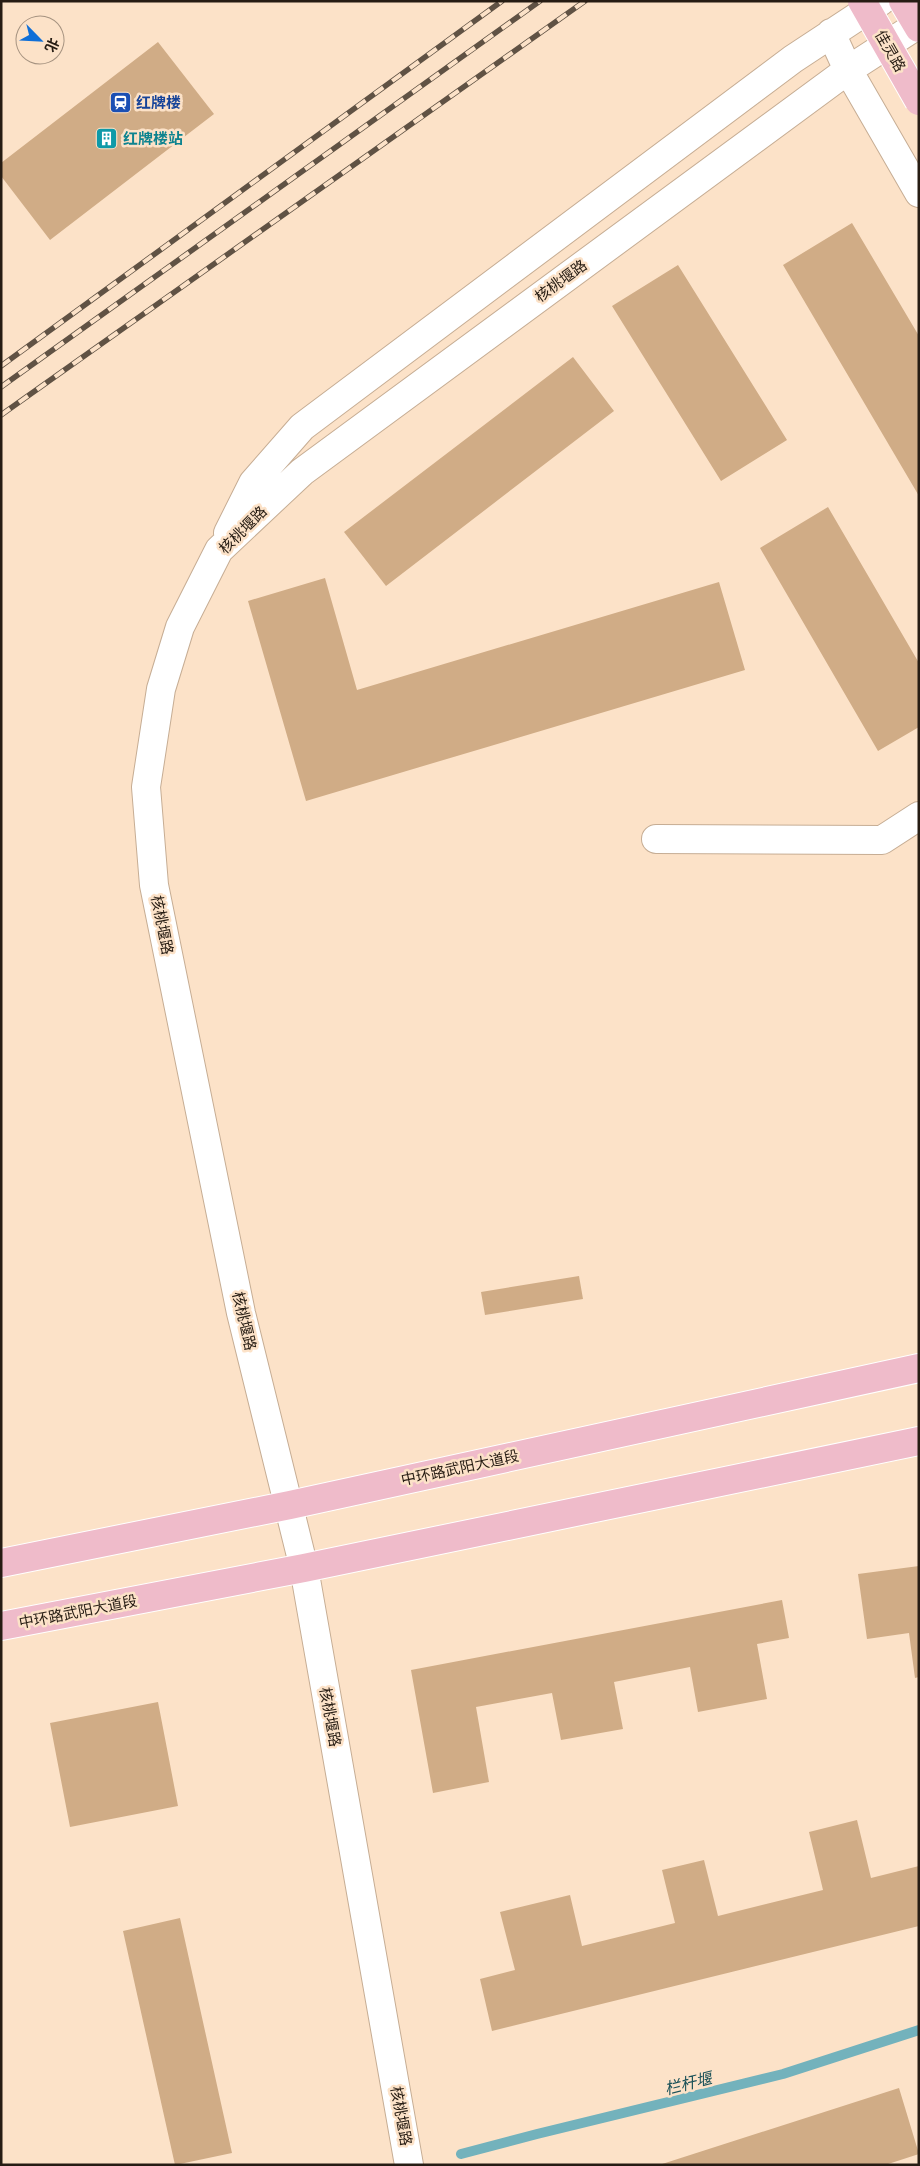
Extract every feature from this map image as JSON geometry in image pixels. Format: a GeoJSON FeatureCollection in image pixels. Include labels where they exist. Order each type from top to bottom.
{"type":"FeatureCollection","features":[{"type":"Feature","properties":{"kind":"main road","name":"佳灵路"},"geometry":{"type":"LineString","coordinates":[[862,1],[919,101]]}},
{"type":"Feature","properties":{"kind":"main road"},"geometry":{"type":"LineString","coordinates":[[903,1],[919,26]]}},
{"type":"Feature","properties":{"kind":"main road","name":"中环路武阳大道段"},"geometry":{"type":"LineString","coordinates":[[1,1563],[290,1505],[919,1368]]}},
{"type":"Feature","properties":{"kind":"main road","name":"中环路武阳大道段"},"geometry":{"type":"LineString","coordinates":[[1,1626],[304,1568],[919,1441]]}},
{"type":"Feature","properties":{"kind":"street"},"geometry":{"type":"LineString","coordinates":[[220,550],[253,482],[302,427],[792,59],[881,1]]}},
{"type":"Feature","properties":{"kind":"street","name":"核桃堰路"},"geometry":{"type":"LineString","coordinates":[[409,2165],[304,1568],[290,1505],[241,1313],[154,885],[146,787],[161,689],[180,627],[220,550],[302,472],[848,70],[919,26]]}},
{"type":"Feature","properties":{"kind":"street"},"geometry":{"type":"LineString","coordinates":[[831,33],[848,70],[919,193]]}},
{"type":"Feature","properties":{"kind":"street"},"geometry":{"type":"LineString","coordinates":[[656,839],[882,840],[919,816]]}},
{"type":"Feature","properties":{"kind":"building","name":"红牌楼站"},"geometry":{"type":"Polygon","coordinates":[[[158,42],[214,114],[50,240],[1,176],[1,163],[158,42]]]}},
{"type":"Feature","properties":{"kind":"building"},"geometry":{"type":"Polygon","coordinates":[[[852,223],[919,336],[919,496],[783,265],[852,223]]]}},
{"type":"Feature","properties":{"kind":"building"},"geometry":{"type":"Polygon","coordinates":[[[678,265],[787,440],[721,481],[612,306],[678,265]]]}},
{"type":"Feature","properties":{"kind":"building"},"geometry":{"type":"Polygon","coordinates":[[[573,357],[614,411],[386,586],[344,532],[573,357]]]}},
{"type":"Feature","properties":{"kind":"building"},"geometry":{"type":"Polygon","coordinates":[[[828,507],[919,663],[919,727],[878,751],[760,548],[828,507]]]}},
{"type":"Feature","properties":{"kind":"building"},"geometry":{"type":"Polygon","coordinates":[[[325,578],[357,690],[719,582],[745,670],[306,801],[248,601],[325,578]]]}},
{"type":"Feature","properties":{"kind":"building"},"geometry":{"type":"Polygon","coordinates":[[[579,1276],[583,1299],[485,1315],[481,1292],[579,1276]]]}},
{"type":"Feature","properties":{"kind":"building"},"geometry":{"type":"Polygon","coordinates":[[[919,1566],[919,1677],[915,1678],[909,1633],[867,1639],[858,1574],[919,1566]]]}},
{"type":"Feature","properties":{"kind":"building"},"geometry":{"type":"Polygon","coordinates":[[[782,1600],[789,1638],[757,1644],[767,1699],[698,1712],[690,1667],[614,1682],[623,1729],[561,1740],[552,1693],[476,1707],[489,1782],[433,1793],[411,1670],[782,1600]]]}},
{"type":"Feature","properties":{"kind":"building"},"geometry":{"type":"Polygon","coordinates":[[[158,1702],[178,1806],[70,1827],[50,1723],[158,1702]]]}},
{"type":"Feature","properties":{"kind":"building"},"geometry":{"type":"Polygon","coordinates":[[[857,1820],[871,1878],[919,1866],[919,1926],[492,2031],[480,1979],[515,1970],[500,1912],[570,1895],[582,1946],[675,1923],[662,1870],[704,1860],[718,1916],[823,1890],[809,1832],[857,1820]]]}},
{"type":"Feature","properties":{"kind":"building"},"geometry":{"type":"Polygon","coordinates":[[[180,1918],[232,2153],[175,2165],[123,1931],[180,1918]]]}},
{"type":"Feature","properties":{"kind":"building"},"geometry":{"type":"Polygon","coordinates":[[[899,2088],[919,2154],[885,2165],[659,2165],[899,2088]]]}},
{"type":"Feature","properties":{"kind":"waterway","name":"栏杆堰"},"geometry":{"type":"LineString","coordinates":[[461,2154],[783,2074],[919,2030]]}},
{"type":"Feature","properties":{"kind":"railway"},"geometry":{"type":"LineString","coordinates":[[1,366],[502,1]]}},
{"type":"Feature","properties":{"kind":"railway"},"geometry":{"type":"LineString","coordinates":[[1,387],[540,1]]}},
{"type":"Feature","properties":{"kind":"railway"},"geometry":{"type":"LineString","coordinates":[[1,415],[585,1]]}},
{"type":"Feature","properties":{"kind":"place","name":"红牌楼"},"geometry":{"type":"Point","coordinates":[120,103]}},
{"type":"Feature","properties":{"kind":"place","name":"红牌楼站"},"geometry":{"type":"Point","coordinates":[107,139]}}]}
